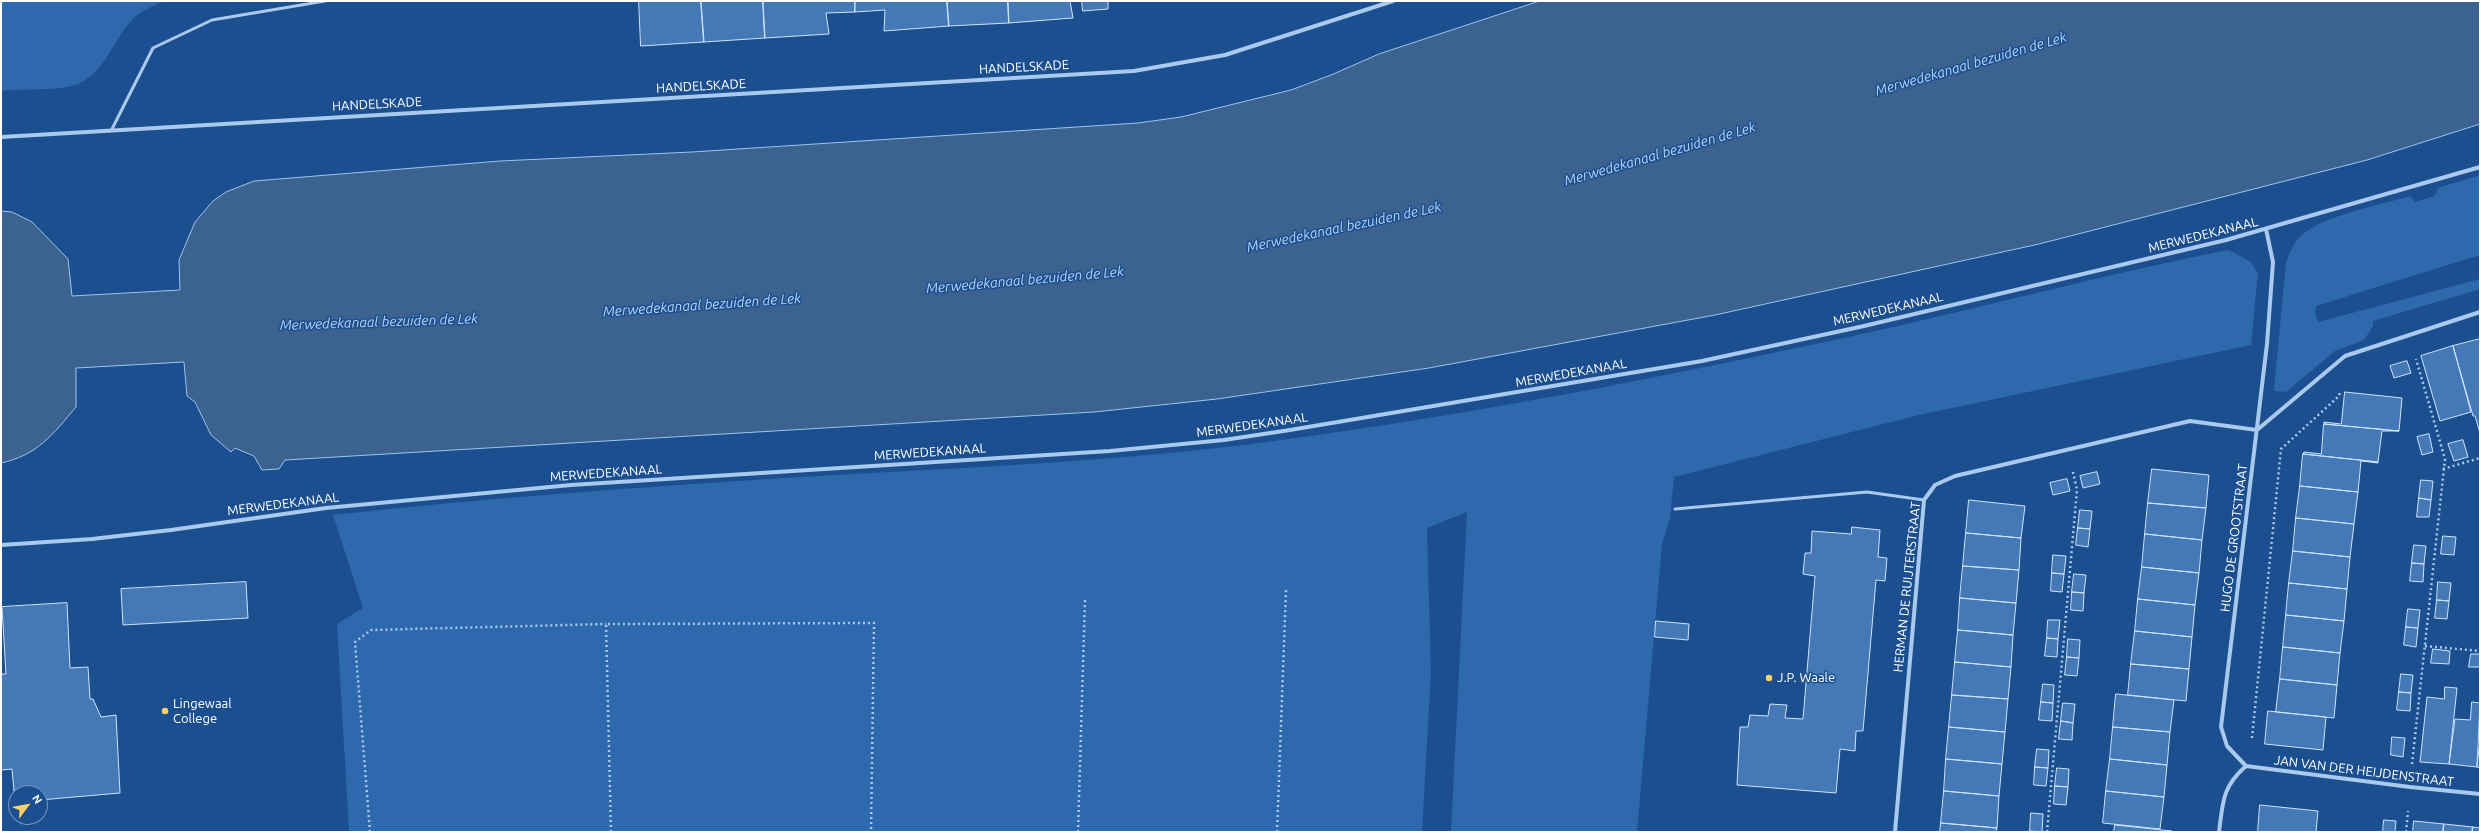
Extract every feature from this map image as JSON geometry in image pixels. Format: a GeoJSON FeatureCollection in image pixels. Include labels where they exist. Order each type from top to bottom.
{"type":"FeatureCollection","features":[{"type":"Feature","properties":{"kind":"street","name":"HANDELSKADE"},"geometry":{"type":"LineString","coordinates":[[1,137],[112,129],[1134,71],[1225,55],[1392,1]]}},
{"type":"Feature","properties":{"kind":"street","name":"MERWEDEKANAAL"},"geometry":{"type":"LineString","coordinates":[[1,545],[92,539],[171,530],[326,508],[571,485],[1110,451],[1231,439],[1702,361],[1864,326],[2266,230],[2480,167]]}},
{"type":"Feature","properties":{"kind":"street","name":"HUGO DE GROOTSTRAAT"},"geometry":{"type":"LineString","coordinates":[[2248,766],[2227,746],[2221,727],[2257,430],[2272,273],[2272,253],[2266,230]]}},
{"type":"Feature","properties":{"kind":"street"},"geometry":{"type":"LineString","coordinates":[[2257,430],[2345,356],[2480,312]]}},
{"type":"Feature","properties":{"kind":"street","name":"HERMAN DE RUIJTERSTRAAT"},"geometry":{"type":"LineString","coordinates":[[1895,832],[1924,500],[1935,485],[1955,476],[2190,421],[2257,430]]}},
{"type":"Feature","properties":{"kind":"street"},"geometry":{"type":"LineString","coordinates":[[2219,832],[2224,795],[2227,786],[2248,766]]}},
{"type":"Feature","properties":{"kind":"street","name":"JAN VAN DER HEIJDENSTRAAT"},"geometry":{"type":"LineString","coordinates":[[2248,766],[2410,787],[2480,794]]}},
{"type":"Feature","properties":{"kind":"lane"},"geometry":{"type":"LineString","coordinates":[[112,129],[153,48],[212,20],[325,1]]}},
{"type":"Feature","properties":{"kind":"lane"},"geometry":{"type":"LineString","coordinates":[[1675,509],[1867,492],[1924,500]]}},
{"type":"Feature","properties":{"kind":"path"},"geometry":{"type":"LineString","coordinates":[[2406,832],[2445,459],[2409,335]]}},
{"type":"Feature","properties":{"kind":"path"},"geometry":{"type":"LineString","coordinates":[[2248,766],[2281,449],[2339,396],[2345,356]]}},
{"type":"Feature","properties":{"kind":"path"},"geometry":{"type":"LineString","coordinates":[[2047,832],[2077,490],[2068,450]]}},
{"type":"Feature","properties":{"kind":"path"},"geometry":{"type":"LineString","coordinates":[[2443,469],[2480,458]]}},
{"type":"Feature","properties":{"kind":"path"},"geometry":{"type":"LineString","coordinates":[[1277,832],[1286,590]]}},
{"type":"Feature","properties":{"kind":"path"},"geometry":{"type":"LineString","coordinates":[[1078,832],[1085,599]]}},
{"type":"Feature","properties":{"kind":"path"},"geometry":{"type":"LineString","coordinates":[[370,832],[355,642],[371,630],[606,624],[874,623],[871,832]]}},
{"type":"Feature","properties":{"kind":"path"},"geometry":{"type":"LineString","coordinates":[[606,624],[611,832]]}},
{"type":"Feature","properties":{"kind":"path"},"geometry":{"type":"LineString","coordinates":[[2425,646],[2480,651]]}},
{"type":"Feature","properties":{"kind":"shaded area"},"geometry":{"type":"Polygon","coordinates":[[[1,1],[164,1],[137,15],[124,30],[102,64],[89,78],[80,83],[63,88],[1,91],[1,1]]]}},
{"type":"Feature","properties":{"kind":"shaded area"},"geometry":{"type":"Polygon","coordinates":[[[2480,175],[2480,255],[2316,306],[2315,314],[2318,322],[2480,279],[2480,289],[2373,321],[2373,326],[2364,340],[2335,351],[2286,392],[2275,391],[2286,263],[2297,240],[2313,227],[2339,216],[2410,196],[2415,202],[2435,196],[2438,188],[2480,175]]]}},
{"type":"Feature","properties":{"kind":"shaded area"},"geometry":{"type":"Polygon","coordinates":[[[2228,250],[2250,261],[2258,273],[2251,345],[1919,415],[1674,477],[1670,518],[1662,544],[1637,832],[1451,832],[1467,512],[1427,528],[1431,673],[1422,832],[349,832],[337,624],[363,608],[333,515],[502,498],[784,478],[1090,460],[1152,455],[1274,441],[1502,406],[1729,362],[1880,330],[2228,250]]]}},
{"type":"Feature","properties":{"kind":"water","name":"Merwedekanaal bezuiden de Lek"},"geometry":{"type":"Polygon","coordinates":[[[1540,1],[2480,1],[2480,124],[2367,160],[2039,244],[1715,315],[1429,368],[1217,399],[1094,412],[285,460],[279,469],[262,470],[254,456],[235,448],[231,452],[211,435],[195,402],[187,396],[184,362],[76,368],[76,407],[60,426],[35,449],[25,455],[1,463],[1,211],[12,212],[32,222],[68,259],[72,296],[180,290],[179,260],[195,222],[213,201],[226,192],[254,181],[500,161],[692,152],[1138,123],[1181,117],[1291,90],[1331,75],[1379,54],[1540,1]]]}},
{"type":"Feature","properties":{"kind":"building"},"geometry":{"type":"Polygon","coordinates":[[[639,1],[701,1],[704,42],[641,46],[639,1]]]}},
{"type":"Feature","properties":{"kind":"building"},"geometry":{"type":"Polygon","coordinates":[[[701,1],[763,1],[765,38],[704,42],[701,1]]]}},
{"type":"Feature","properties":{"kind":"building"},"geometry":{"type":"Polygon","coordinates":[[[763,1],[855,1],[855,12],[826,13],[829,34],[765,38],[763,1]]]}},
{"type":"Feature","properties":{"kind":"building"},"geometry":{"type":"Polygon","coordinates":[[[855,1],[947,1],[949,26],[884,31],[885,10],[855,12],[855,1]]]}},
{"type":"Feature","properties":{"kind":"building"},"geometry":{"type":"Polygon","coordinates":[[[947,1],[1008,1],[1009,23],[949,26],[947,1]]]}},
{"type":"Feature","properties":{"kind":"building"},"geometry":{"type":"Polygon","coordinates":[[[1008,1],[1070,1],[1073,18],[1009,23],[1008,1]]]}},
{"type":"Feature","properties":{"kind":"building"},"geometry":{"type":"Polygon","coordinates":[[[1082,1],[1108,1],[1108,9],[1083,11],[1082,1]]]}},
{"type":"Feature","properties":{"kind":"building"},"geometry":{"type":"Polygon","coordinates":[[[2480,339],[2480,433],[2475,416],[2473,416],[2453,346],[2480,339]]]}},
{"type":"Feature","properties":{"kind":"building"},"geometry":{"type":"Polygon","coordinates":[[[2453,346],[2471,412],[2440,421],[2421,356],[2453,346]]]}},
{"type":"Feature","properties":{"kind":"building"},"geometry":{"type":"Polygon","coordinates":[[[2407,361],[2411,373],[2394,378],[2390,366],[2407,361]]]}},
{"type":"Feature","properties":{"kind":"building"},"geometry":{"type":"Polygon","coordinates":[[[2345,392],[2402,398],[2399,431],[2324,424],[2324,422],[2341,424],[2345,392]]]}},
{"type":"Feature","properties":{"kind":"building"},"geometry":{"type":"Polygon","coordinates":[[[2324,424],[2399,431],[2382,431],[2378,462],[2303,454],[2304,452],[2321,454],[2324,424]]]}},
{"type":"Feature","properties":{"kind":"building"},"geometry":{"type":"Polygon","coordinates":[[[2429,434],[2433,452],[2422,455],[2417,437],[2429,434]]]}},
{"type":"Feature","properties":{"kind":"building"},"geometry":{"type":"Polygon","coordinates":[[[2463,440],[2468,457],[2454,461],[2448,444],[2463,440]]]}},
{"type":"Feature","properties":{"kind":"building"},"geometry":{"type":"Polygon","coordinates":[[[2303,454],[2378,463],[2361,461],[2358,492],[2300,486],[2303,454]]]}},
{"type":"Feature","properties":{"kind":"building"},"geometry":{"type":"Polygon","coordinates":[[[2152,469],[2209,475],[2206,508],[2148,503],[2152,469]]]}},
{"type":"Feature","properties":{"kind":"building"},"geometry":{"type":"Polygon","coordinates":[[[2097,472],[2100,484],[2083,488],[2080,476],[2097,472]]]}},
{"type":"Feature","properties":{"kind":"building"},"geometry":{"type":"Polygon","coordinates":[[[2067,479],[2070,491],[2053,495],[2050,483],[2067,479]]]}},
{"type":"Feature","properties":{"kind":"building"},"geometry":{"type":"Polygon","coordinates":[[[2421,480],[2433,481],[2431,500],[2419,498],[2421,480]]]}},
{"type":"Feature","properties":{"kind":"building"},"geometry":{"type":"Polygon","coordinates":[[[2300,486],[2358,492],[2354,524],[2296,518],[2300,486]]]}},
{"type":"Feature","properties":{"kind":"building"},"geometry":{"type":"Polygon","coordinates":[[[2419,498],[2431,500],[2429,517],[2417,517],[2419,498]]]}},
{"type":"Feature","properties":{"kind":"building"},"geometry":{"type":"Polygon","coordinates":[[[1969,500],[2025,506],[2021,538],[1966,533],[1969,500]]]}},
{"type":"Feature","properties":{"kind":"building"},"geometry":{"type":"Polygon","coordinates":[[[2148,503],[2206,508],[2202,540],[2145,534],[2148,503]]]}},
{"type":"Feature","properties":{"kind":"building"},"geometry":{"type":"Polygon","coordinates":[[[2080,510],[2092,511],[2090,529],[2078,528],[2080,510]]]}},
{"type":"Feature","properties":{"kind":"building"},"geometry":{"type":"Polygon","coordinates":[[[2296,518],[2354,524],[2350,557],[2293,551],[2296,518]]]}},
{"type":"Feature","properties":{"kind":"building"},"geometry":{"type":"Polygon","coordinates":[[[1852,527],[1880,530],[1878,557],[1887,558],[1885,581],[1876,580],[1863,731],[1856,731],[1855,751],[1840,749],[1836,793],[1737,785],[1740,727],[1748,727],[1750,715],[1768,716],[1770,704],[1787,705],[1785,718],[1803,719],[1815,576],[1803,574],[1805,553],[1811,553],[1812,531],[1851,534],[1852,527]]]}},
{"type":"Feature","properties":{"kind":"building"},"geometry":{"type":"Polygon","coordinates":[[[2078,528],[2090,529],[2088,547],[2076,545],[2078,528]]]}},
{"type":"Feature","properties":{"kind":"building"},"geometry":{"type":"Polygon","coordinates":[[[1966,533],[2021,538],[2019,570],[1963,566],[1966,533]]]}},
{"type":"Feature","properties":{"kind":"building"},"geometry":{"type":"Polygon","coordinates":[[[2145,534],[2202,540],[2199,573],[2142,567],[2145,534]]]}},
{"type":"Feature","properties":{"kind":"building"},"geometry":{"type":"Polygon","coordinates":[[[2443,536],[2456,537],[2454,555],[2441,554],[2443,536]]]}},
{"type":"Feature","properties":{"kind":"building"},"geometry":{"type":"Polygon","coordinates":[[[2414,545],[2426,546],[2424,564],[2412,563],[2414,545]]]}},
{"type":"Feature","properties":{"kind":"building"},"geometry":{"type":"Polygon","coordinates":[[[2293,551],[2350,557],[2347,589],[2289,583],[2293,551]]]}},
{"type":"Feature","properties":{"kind":"building"},"geometry":{"type":"Polygon","coordinates":[[[2053,555],[2066,556],[2064,574],[2052,573],[2053,555]]]}},
{"type":"Feature","properties":{"kind":"building"},"geometry":{"type":"Polygon","coordinates":[[[2412,563],[2424,564],[2423,582],[2410,581],[2412,563]]]}},
{"type":"Feature","properties":{"kind":"building"},"geometry":{"type":"Polygon","coordinates":[[[1963,566],[2019,570],[2016,603],[1960,598],[1963,566]]]}},
{"type":"Feature","properties":{"kind":"building"},"geometry":{"type":"Polygon","coordinates":[[[2142,567],[2199,573],[2195,605],[2138,599],[2142,567]]]}},
{"type":"Feature","properties":{"kind":"building"},"geometry":{"type":"Polygon","coordinates":[[[2052,573],[2064,574],[2062,592],[2051,591],[2052,573]]]}},
{"type":"Feature","properties":{"kind":"building"},"geometry":{"type":"Polygon","coordinates":[[[2074,574],[2086,575],[2084,593],[2072,592],[2074,574]]]}},
{"type":"Feature","properties":{"kind":"building"},"geometry":{"type":"Polygon","coordinates":[[[246,582],[248,618],[123,625],[121,589],[246,582]]]}},
{"type":"Feature","properties":{"kind":"building"},"geometry":{"type":"Polygon","coordinates":[[[2438,582],[2451,583],[2449,601],[2437,600],[2438,582]]]}},
{"type":"Feature","properties":{"kind":"building"},"geometry":{"type":"Polygon","coordinates":[[[2289,583],[2347,589],[2344,621],[2286,615],[2289,583]]]}},
{"type":"Feature","properties":{"kind":"building"},"geometry":{"type":"Polygon","coordinates":[[[2072,592],[2084,593],[2083,611],[2071,610],[2072,592]]]}},
{"type":"Feature","properties":{"kind":"building"},"geometry":{"type":"Polygon","coordinates":[[[1960,598],[2016,603],[2013,635],[1958,630],[1960,598]]]}},
{"type":"Feature","properties":{"kind":"building"},"geometry":{"type":"Polygon","coordinates":[[[2138,599],[2195,605],[2192,637],[2135,631],[2138,599]]]}},
{"type":"Feature","properties":{"kind":"building"},"geometry":{"type":"Polygon","coordinates":[[[2437,600],[2449,601],[2447,619],[2435,618],[2437,600]]]}},
{"type":"Feature","properties":{"kind":"building"},"geometry":{"type":"Polygon","coordinates":[[[67,603],[70,668],[88,667],[90,699],[93,699],[101,717],[116,715],[120,793],[48,799],[48,785],[13,785],[12,769],[1,770],[1,674],[6,674],[2,607],[67,603]]]}},
{"type":"Feature","properties":{"kind":"building"},"geometry":{"type":"Polygon","coordinates":[[[2408,609],[2420,610],[2418,628],[2406,627],[2408,609]]]}},
{"type":"Feature","properties":{"kind":"building"},"geometry":{"type":"Polygon","coordinates":[[[2286,615],[2344,621],[2340,653],[2283,647],[2286,615]]]}},
{"type":"Feature","properties":{"kind":"building"},"geometry":{"type":"Polygon","coordinates":[[[2048,620],[2060,620],[2058,639],[2047,638],[2048,620]]]}},
{"type":"Feature","properties":{"kind":"building"},"geometry":{"type":"Polygon","coordinates":[[[1656,621],[1689,624],[1688,640],[1655,637],[1656,621]]]}},
{"type":"Feature","properties":{"kind":"building"},"geometry":{"type":"Polygon","coordinates":[[[2406,627],[2418,628],[2416,647],[2404,645],[2406,627]]]}},
{"type":"Feature","properties":{"kind":"building"},"geometry":{"type":"Polygon","coordinates":[[[1958,630],[2013,635],[2011,667],[1955,662],[1958,630]]]}},
{"type":"Feature","properties":{"kind":"building"},"geometry":{"type":"Polygon","coordinates":[[[2135,631],[2192,637],[2189,669],[2131,664],[2135,631]]]}},
{"type":"Feature","properties":{"kind":"building"},"geometry":{"type":"Polygon","coordinates":[[[2047,638],[2058,639],[2057,657],[2045,656],[2047,638]]]}},
{"type":"Feature","properties":{"kind":"building"},"geometry":{"type":"Polygon","coordinates":[[[2068,639],[2080,640],[2079,658],[2067,657],[2068,639]]]}},
{"type":"Feature","properties":{"kind":"building"},"geometry":{"type":"Polygon","coordinates":[[[2283,647],[2340,653],[2337,685],[2280,679],[2283,647]]]}},
{"type":"Feature","properties":{"kind":"building"},"geometry":{"type":"Polygon","coordinates":[[[2433,649],[2450,651],[2449,664],[2431,663],[2433,649]]]}},
{"type":"Feature","properties":{"kind":"building"},"geometry":{"type":"Polygon","coordinates":[[[2471,654],[2480,654],[2480,667],[2469,667],[2471,654]]]}},
{"type":"Feature","properties":{"kind":"building"},"geometry":{"type":"Polygon","coordinates":[[[2067,657],[2079,658],[2077,676],[2065,675],[2067,657]]]}},
{"type":"Feature","properties":{"kind":"building"},"geometry":{"type":"Polygon","coordinates":[[[1955,662],[2011,667],[2008,699],[1952,695],[1955,662]]]}},
{"type":"Feature","properties":{"kind":"building"},"geometry":{"type":"Polygon","coordinates":[[[2131,664],[2189,669],[2186,701],[2128,695],[2131,664]]]}},
{"type":"Feature","properties":{"kind":"building"},"geometry":{"type":"Polygon","coordinates":[[[2401,674],[2413,675],[2411,693],[2399,692],[2401,674]]]}},
{"type":"Feature","properties":{"kind":"building"},"geometry":{"type":"Polygon","coordinates":[[[2280,679],[2337,685],[2334,718],[2276,712],[2280,679]]]}},
{"type":"Feature","properties":{"kind":"building"},"geometry":{"type":"Polygon","coordinates":[[[2043,684],[2054,685],[2053,703],[2041,702],[2043,684]]]}},
{"type":"Feature","properties":{"kind":"building"},"geometry":{"type":"Polygon","coordinates":[[[2445,687],[2457,688],[2449,764],[2420,762],[2427,697],[2444,699],[2445,687]]]}},
{"type":"Feature","properties":{"kind":"building"},"geometry":{"type":"Polygon","coordinates":[[[2399,692],[2411,693],[2410,711],[2397,710],[2399,692]]]}},
{"type":"Feature","properties":{"kind":"building"},"geometry":{"type":"Polygon","coordinates":[[[2116,694],[2174,700],[2170,732],[2113,727],[2116,694]]]}},
{"type":"Feature","properties":{"kind":"building"},"geometry":{"type":"Polygon","coordinates":[[[1952,695],[2008,699],[2005,732],[1949,727],[1952,695]]]}},
{"type":"Feature","properties":{"kind":"building"},"geometry":{"type":"Polygon","coordinates":[[[2041,702],[2053,703],[2052,721],[2039,720],[2041,702]]]}},
{"type":"Feature","properties":{"kind":"building"},"geometry":{"type":"Polygon","coordinates":[[[2472,702],[2480,703],[2477,767],[2449,764],[2455,719],[2470,720],[2472,702]]]}},
{"type":"Feature","properties":{"kind":"building"},"geometry":{"type":"Polygon","coordinates":[[[2063,703],[2075,704],[2073,723],[2061,721],[2063,703]]]}},
{"type":"Feature","properties":{"kind":"building"},"geometry":{"type":"Polygon","coordinates":[[[2268,711],[2326,717],[2323,750],[2265,744],[2268,711]]]}},
{"type":"Feature","properties":{"kind":"building"},"geometry":{"type":"Polygon","coordinates":[[[2061,721],[2073,723],[2072,740],[2059,739],[2061,721]]]}},
{"type":"Feature","properties":{"kind":"building"},"geometry":{"type":"Polygon","coordinates":[[[1949,727],[2005,732],[2002,764],[1946,759],[1949,727]]]}},
{"type":"Feature","properties":{"kind":"building"},"geometry":{"type":"Polygon","coordinates":[[[2113,727],[2170,732],[2167,765],[2110,759],[2113,727]]]}},
{"type":"Feature","properties":{"kind":"building"},"geometry":{"type":"Polygon","coordinates":[[[2392,737],[2405,738],[2403,757],[2391,755],[2392,737]]]}},
{"type":"Feature","properties":{"kind":"building"},"geometry":{"type":"Polygon","coordinates":[[[2480,741],[2480,768],[2477,767],[2480,741]]]}},
{"type":"Feature","properties":{"kind":"building"},"geometry":{"type":"Polygon","coordinates":[[[2037,749],[2049,750],[2048,768],[2035,767],[2037,749]]]}},
{"type":"Feature","properties":{"kind":"building"},"geometry":{"type":"Polygon","coordinates":[[[1946,759],[2002,764],[1999,796],[1944,791],[1946,759]]]}},
{"type":"Feature","properties":{"kind":"building"},"geometry":{"type":"Polygon","coordinates":[[[2110,759],[2167,765],[2164,797],[2106,791],[2110,759]]]}},
{"type":"Feature","properties":{"kind":"building"},"geometry":{"type":"Polygon","coordinates":[[[2035,767],[2048,768],[2046,786],[2034,785],[2035,767]]]}},
{"type":"Feature","properties":{"kind":"building"},"geometry":{"type":"Polygon","coordinates":[[[2057,768],[2069,769],[2068,787],[2055,786],[2057,768]]]}},
{"type":"Feature","properties":{"kind":"building"},"geometry":{"type":"Polygon","coordinates":[[[2055,786],[2068,787],[2066,805],[2054,804],[2055,786]]]}},
{"type":"Feature","properties":{"kind":"building"},"geometry":{"type":"Polygon","coordinates":[[[1944,791],[1999,796],[1997,828],[1941,823],[1944,791]]]}},
{"type":"Feature","properties":{"kind":"building"},"geometry":{"type":"Polygon","coordinates":[[[2106,791],[2164,797],[2160,829],[2103,823],[2106,791]]]}},
{"type":"Feature","properties":{"kind":"building"},"geometry":{"type":"Polygon","coordinates":[[[2260,805],[2318,811],[2316,832],[2258,832],[2260,805]]]}},
{"type":"Feature","properties":{"kind":"building"},"geometry":{"type":"Polygon","coordinates":[[[2031,813],[2043,814],[2042,832],[2030,831],[2031,813]]]}},
{"type":"Feature","properties":{"kind":"building"},"geometry":{"type":"Polygon","coordinates":[[[2384,820],[2396,821],[2395,832],[2383,832],[2384,820]]]}},
{"type":"Feature","properties":{"kind":"building"},"geometry":{"type":"Polygon","coordinates":[[[2414,821],[2444,824],[2443,832],[2413,832],[2414,821]]]}},
{"type":"Feature","properties":{"kind":"building"},"geometry":{"type":"Polygon","coordinates":[[[1941,823],[1997,828],[1996,832],[1940,832],[1941,823]]]}},
{"type":"Feature","properties":{"kind":"building"},"geometry":{"type":"Polygon","coordinates":[[[2444,824],[2473,827],[2472,832],[2443,832],[2444,824]]]}},
{"type":"Feature","properties":{"kind":"building"},"geometry":{"type":"Polygon","coordinates":[[[2115,825],[2172,831],[2172,832],[2114,832],[2115,825]]]}},
{"type":"Feature","properties":{"kind":"building"},"geometry":{"type":"Polygon","coordinates":[[[2473,827],[2480,828],[2480,832],[2472,832],[2473,827]]]}},
{"type":"Feature","properties":{"kind":"place","name":"J.P. Waale"},"geometry":{"type":"Point","coordinates":[1769,678]}},
{"type":"Feature","properties":{"kind":"place","name":"Lingewaal College"},"geometry":{"type":"Point","coordinates":[165,711]}}]}
